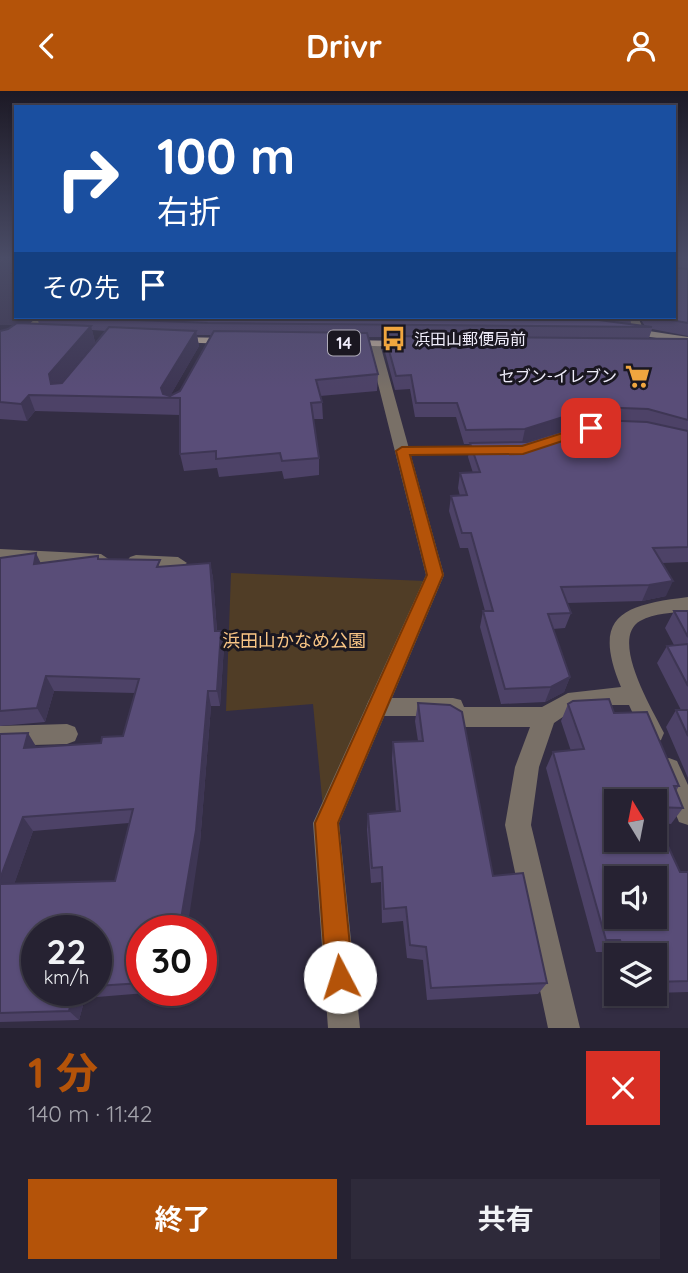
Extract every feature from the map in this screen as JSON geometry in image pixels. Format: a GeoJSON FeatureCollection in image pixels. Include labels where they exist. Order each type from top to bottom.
{"type":"FeatureCollection","features":[{"type":"Feature","properties":{"kind":"main road"},"geometry":{"type":"LineString","coordinates":[[614,329],[688,340]]}},
{"type":"Feature","properties":{"kind":"main road"},"geometry":{"type":"LineString","coordinates":[[13,333],[39,334]]}},
{"type":"Feature","properties":{"kind":"main road"},"geometry":{"type":"LineString","coordinates":[[159,339],[238,341]]}},
{"type":"Feature","properties":{"kind":"main road","name":"14"},"geometry":{"type":"LineString","coordinates":[[333,343],[416,344]]}},
{"type":"Feature","properties":{"kind":"main road"},"geometry":{"type":"LineString","coordinates":[[640,346],[688,347]]}},
{"type":"Feature","properties":{"kind":"street"},"geometry":{"type":"LineString","coordinates":[[26,333],[41,319]]}},
{"type":"Feature","properties":{"kind":"street"},"geometry":{"type":"LineString","coordinates":[[634,319],[640,333]]}},
{"type":"Feature","properties":{"kind":"street"},"geometry":{"type":"LineString","coordinates":[[200,359],[210,341]]}},
{"type":"Feature","properties":{"kind":"street"},"geometry":{"type":"LineString","coordinates":[[344,1028],[326,823],[435,575],[374,344]]}},
{"type":"Feature","properties":{"kind":"street"},"geometry":{"type":"LineString","coordinates":[[402,451],[510,450]]}},
{"type":"Feature","properties":{"kind":"street"},"geometry":{"type":"LineString","coordinates":[[0,555],[178,563]]}},
{"type":"Feature","properties":{"kind":"street"},"geometry":{"type":"LineString","coordinates":[[688,604],[654,606],[642,610],[627,619],[619,630],[617,646],[688,813]]}},
{"type":"Feature","properties":{"kind":"street"},"geometry":{"type":"LineString","coordinates":[[377,707],[453,707],[458,717],[545,717],[568,702],[601,696],[637,696]]}},
{"type":"Feature","properties":{"kind":"street"},"geometry":{"type":"LineString","coordinates":[[545,717],[527,767],[518,825],[564,1028]]}},
{"type":"Feature","properties":{"kind":"street"},"geometry":{"type":"LineString","coordinates":[[0,736],[67,734]]}},
{"type":"Feature","properties":{"kind":"shaded area"},"geometry":{"type":"Polygon","coordinates":[[[0,302],[14,302],[14,319],[38,319],[30,325],[0,325],[0,302]]]}},
{"type":"Feature","properties":{"kind":"green space","name":"浜田山かなめ公園"},"geometry":{"type":"Polygon","coordinates":[[[231,573],[426,581],[323,808],[313,704],[226,711],[231,573]]]}},
{"type":"Feature","properties":{"kind":"building"},"geometry":{"type":"Polygon","coordinates":[[[676,302],[688,302],[688,323],[665,319],[676,319],[676,302]]]}},
{"type":"Feature","properties":{"kind":"building"},"geometry":{"type":"Polygon","coordinates":[[[111,319],[591,319],[652,327],[208,323],[111,319]]]}},
{"type":"Feature","properties":{"kind":"building"},"geometry":{"type":"Polygon","coordinates":[[[17,323],[91,326],[49,374],[51,384],[62,383],[109,327],[196,331],[161,388],[163,394],[170,396],[180,391],[214,331],[367,333],[378,374],[316,380],[322,402],[311,403],[319,458],[282,461],[280,453],[216,459],[216,451],[180,454],[180,398],[29,395],[21,404],[0,402],[0,331],[17,323]]]}},
{"type":"Feature","properties":{"kind":"building"},"geometry":{"type":"Polygon","coordinates":[[[385,336],[688,339],[688,420],[648,409],[595,407],[525,429],[466,430],[457,403],[416,403],[411,375],[396,376],[385,336]]]}},
{"type":"Feature","properties":{"kind":"building"},"geometry":{"type":"Polygon","coordinates":[[[597,420],[647,422],[688,431],[688,547],[653,548],[673,581],[649,585],[561,587],[571,613],[548,614],[570,677],[551,687],[505,689],[483,611],[493,611],[471,533],[462,533],[451,496],[467,495],[460,473],[480,472],[470,443],[527,442],[597,420]]]}},
{"type":"Feature","properties":{"kind":"building"},"geometry":{"type":"Polygon","coordinates":[[[36,553],[34,564],[98,556],[98,559],[160,560],[157,567],[210,563],[215,631],[221,631],[217,691],[208,691],[196,830],[182,915],[126,915],[126,984],[112,985],[112,915],[21,915],[21,1006],[70,1006],[69,1011],[0,1013],[0,884],[115,881],[133,809],[23,817],[0,879],[0,734],[28,733],[24,748],[101,743],[102,737],[123,736],[139,679],[46,676],[37,708],[0,711],[0,558],[36,553]]]}},
{"type":"Feature","properties":{"kind":"building"},"geometry":{"type":"Polygon","coordinates":[[[674,611],[688,611],[688,637],[674,611]]]}},
{"type":"Feature","properties":{"kind":"building"},"geometry":{"type":"Polygon","coordinates":[[[688,644],[688,686],[667,646],[688,644]]]}},
{"type":"Feature","properties":{"kind":"building"},"geometry":{"type":"Polygon","coordinates":[[[609,699],[614,713],[647,712],[679,786],[674,786],[683,808],[667,807],[667,789],[604,789],[604,852],[667,852],[667,844],[680,872],[688,872],[688,981],[667,982],[667,943],[621,943],[620,940],[606,940],[553,752],[584,749],[568,704],[573,701],[609,699]]]}},
{"type":"Feature","properties":{"kind":"building"},"geometry":{"type":"Polygon","coordinates":[[[418,703],[450,705],[462,712],[493,876],[523,873],[547,983],[431,988],[426,947],[410,945],[406,907],[384,909],[382,867],[372,868],[368,814],[400,811],[393,742],[423,741],[418,703]]]}},
{"type":"Feature","properties":{"kind":"building"},"geometry":{"type":"Polygon","coordinates":[[[676,710],[688,710],[688,736],[676,710]]]}},
{"type":"Feature","properties":{"kind":"place","name":"浜田山郵便局前"},"geometry":{"type":"Point","coordinates":[394,339]}},
{"type":"Feature","properties":{"kind":"place","name":"セブン-イレブン"},"geometry":{"type":"Point","coordinates":[637,376]}},
{"type":"Feature","properties":{"kind":"route"},"geometry":{"type":"LineString","coordinates":[[340,977],[326,823],[435,575],[402,451],[523,450],[591,428]]}}]}
